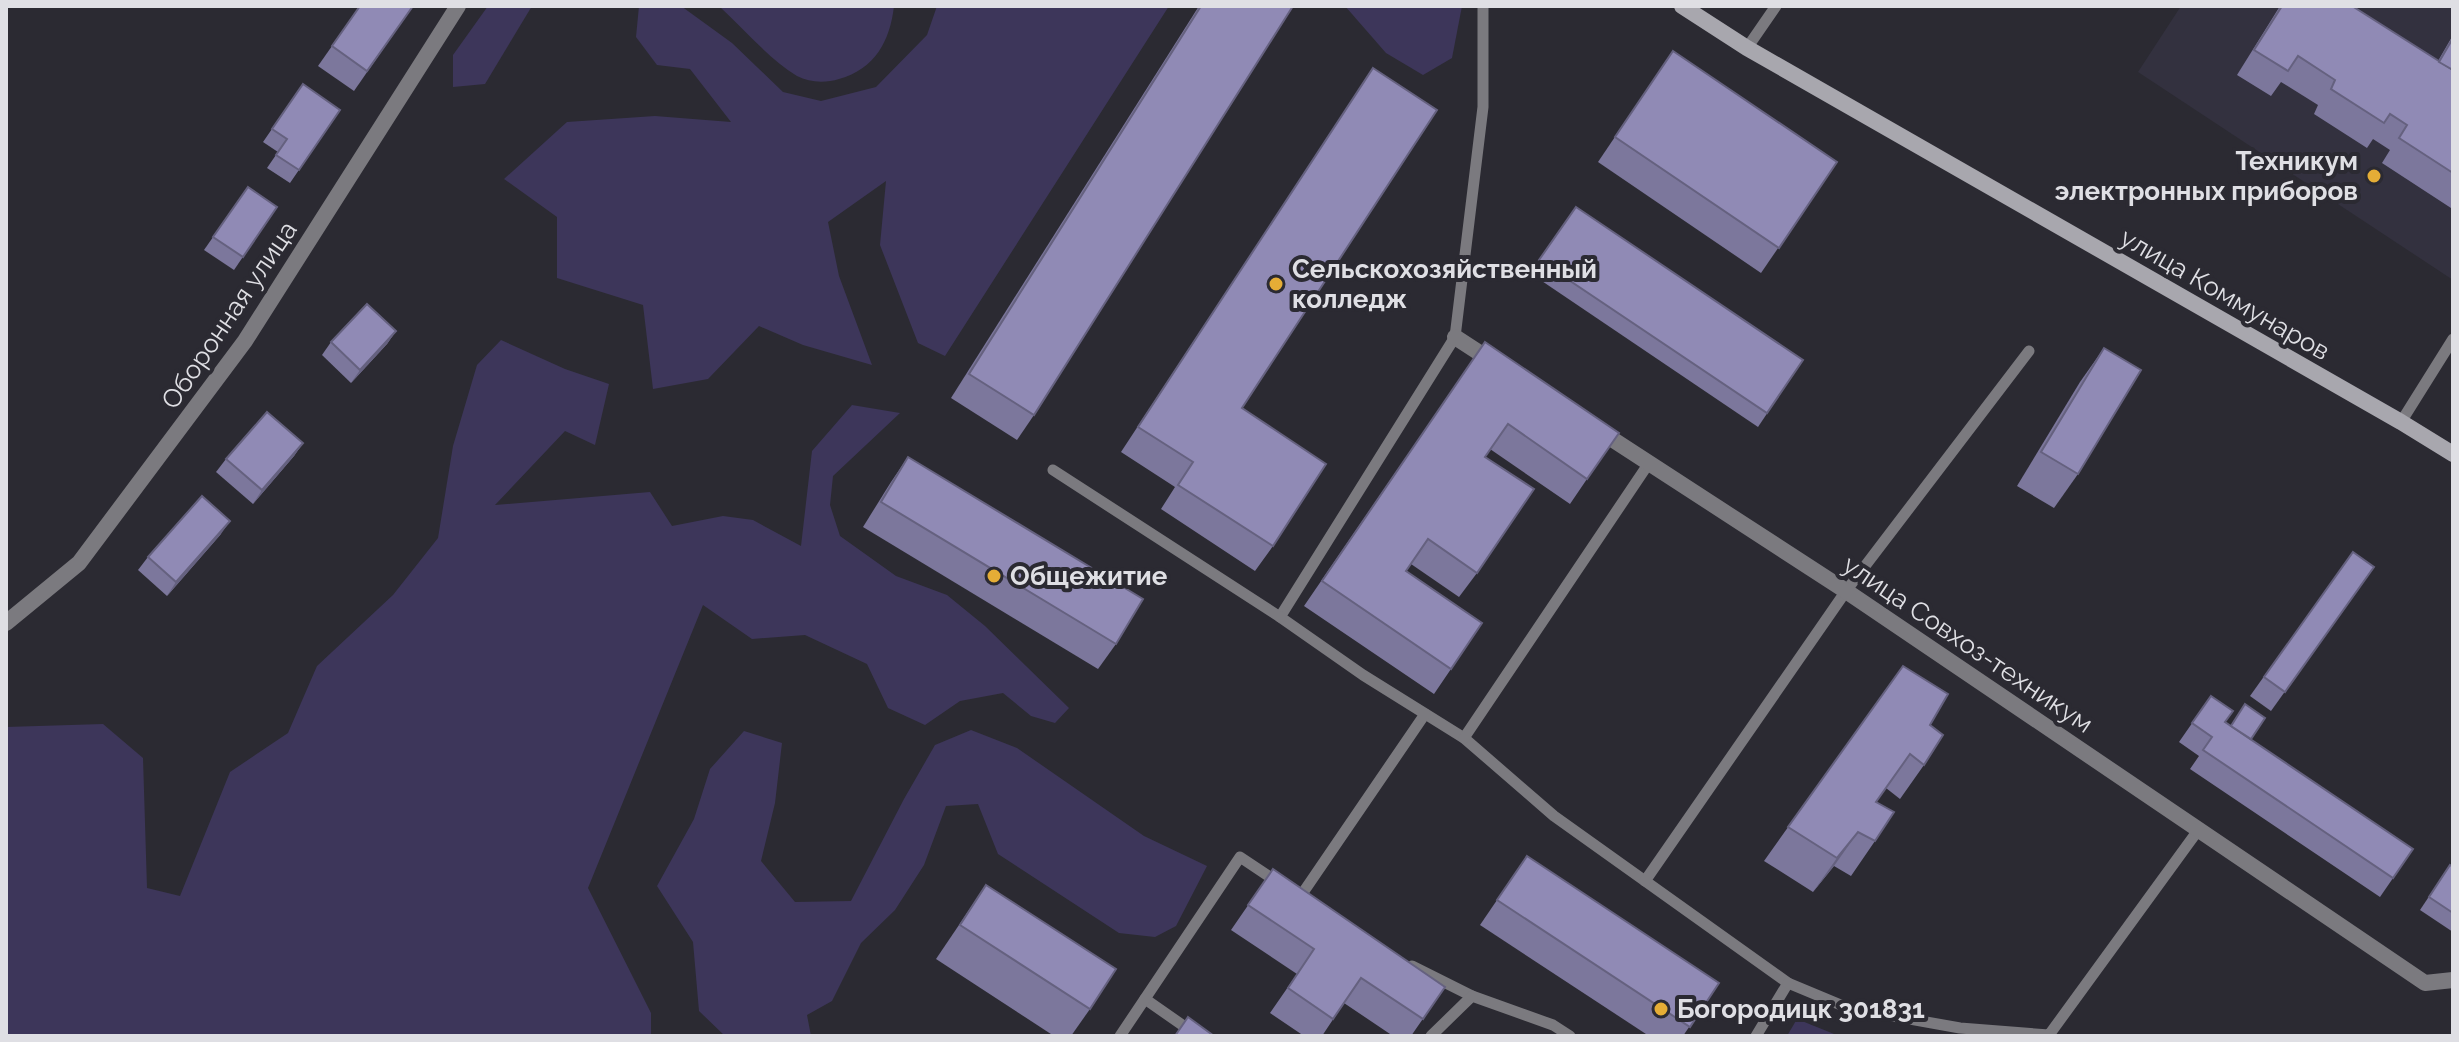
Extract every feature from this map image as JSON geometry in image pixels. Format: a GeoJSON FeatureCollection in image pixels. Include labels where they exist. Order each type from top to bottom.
{"type":"FeatureCollection","features":[{"type":"Feature","properties":{"kind":"main road","name":"улица Коммунаров"},"geometry":{"type":"LineString","coordinates":[[1682,6],[1747,48],[2453,454]]}},
{"type":"Feature","properties":{"kind":"street","name":"Оборонная улица"},"geometry":{"type":"LineString","coordinates":[[6,623],[79,563],[245,341],[452,8]]}},
{"type":"Feature","properties":{"kind":"street"},"geometry":{"type":"LineString","coordinates":[[1455,337],[1507,371]]}},
{"type":"Feature","properties":{"kind":"street","name":"улица Совхоз-техникум"},"geometry":{"type":"LineString","coordinates":[[1584,421],[1846,591],[2425,983],[2453,980]]}},
{"type":"Feature","properties":{"kind":"lane"},"geometry":{"type":"LineString","coordinates":[[1280,617],[1455,337],[1483,107],[1483,6]]}},
{"type":"Feature","properties":{"kind":"lane"},"geometry":{"type":"LineString","coordinates":[[1747,48],[1776,6]]}},
{"type":"Feature","properties":{"kind":"lane"},"geometry":{"type":"LineString","coordinates":[[2401,422],[2453,339]]}},
{"type":"Feature","properties":{"kind":"lane"},"geometry":{"type":"LineString","coordinates":[[1645,881],[1846,591],[2029,351]]}},
{"type":"Feature","properties":{"kind":"lane"},"geometry":{"type":"LineString","coordinates":[[1464,738],[1649,463]]}},
{"type":"Feature","properties":{"kind":"lane"},"geometry":{"type":"LineString","coordinates":[[1053,470],[1464,738],[1554,816],[1788,983],[1848,1008],[1960,1028],[2050,1036],[2199,829]]}},
{"type":"Feature","properties":{"kind":"lane"},"geometry":{"type":"LineString","coordinates":[[1300,897],[1425,714]]}},
{"type":"Feature","properties":{"kind":"lane"},"geometry":{"type":"LineString","coordinates":[[1120,1036],[1240,857],[1312,906]]}},
{"type":"Feature","properties":{"kind":"lane"},"geometry":{"type":"LineString","coordinates":[[1401,961],[1472,996],[1553,1025],[1570,1036]]}},
{"type":"Feature","properties":{"kind":"lane"},"geometry":{"type":"LineString","coordinates":[[1756,1036],[1788,983]]}},
{"type":"Feature","properties":{"kind":"lane"},"geometry":{"type":"LineString","coordinates":[[1431,1036],[1472,996]]}},
{"type":"Feature","properties":{"kind":"lane"},"geometry":{"type":"LineString","coordinates":[[1145,999],[1198,1036]]}},
{"type":"Feature","properties":{"kind":"shaded area"},"geometry":{"type":"Polygon","coordinates":[[[488,6],[532,6],[485,84],[453,87],[453,55],[488,6]]]}},
{"type":"Feature","properties":{"kind":"shaded area"},"geometry":{"type":"Polygon","coordinates":[[[639,6],[681,6],[732,43],[783,92],[821,101],[876,87],[927,35],[937,6],[1169,6],[945,356],[918,343],[880,245],[886,181],[828,222],[839,276],[872,365],[803,345],[759,326],[708,379],[653,389],[643,305],[557,278],[557,217],[504,179],[567,122],[655,116],[731,122],[690,69],[657,65],[636,37],[639,6]]]}},
{"type":"Feature","properties":{"kind":"shaded area"},"geometry":{"type":"Polygon","coordinates":[[[719,6],[894,6],[889,31],[871,61],[852,74],[823,82],[802,78],[786,69],[719,6]]]}},
{"type":"Feature","properties":{"kind":"shaded area"},"geometry":{"type":"Polygon","coordinates":[[[1345,6],[1462,6],[1452,58],[1423,75],[1386,53],[1345,6]]]}},
{"type":"Feature","properties":{"kind":"shaded area","name":"Техникум электронных приборов"},"geometry":{"type":"Polygon","coordinates":[[[2181,6],[2453,6],[2453,280],[2138,72],[2181,6]]]}},
{"type":"Feature","properties":{"kind":"shaded area"},"geometry":{"type":"Polygon","coordinates":[[[501,340],[565,369],[609,384],[595,445],[565,431],[495,505],[650,492],[672,526],[723,516],[753,520],[801,546],[812,451],[852,405],[900,413],[833,476],[830,505],[840,536],[896,576],[947,595],[985,626],[1069,708],[1055,723],[1031,716],[1003,693],[960,701],[925,725],[888,708],[867,664],[805,635],[752,639],[703,605],[588,888],[651,1013],[651,1036],[6,1036],[6,727],[103,724],[143,758],[147,888],[180,896],[230,772],[288,733],[317,666],[393,595],[438,538],[453,446],[477,365],[501,340]]]}},
{"type":"Feature","properties":{"kind":"shaded area"},"geometry":{"type":"Polygon","coordinates":[[[971,730],[1017,748],[1144,836],[1207,866],[1176,926],[1155,937],[1119,933],[998,854],[978,804],[946,806],[924,865],[895,910],[861,943],[832,1001],[807,1015],[811,1036],[725,1036],[699,1011],[693,942],[657,886],[694,819],[710,769],[744,731],[782,743],[775,803],[761,861],[795,902],[851,901],[935,745],[971,730]]]}},
{"type":"Feature","properties":{"kind":"shaded area"},"geometry":{"type":"Polygon","coordinates":[[[1797,1019],[1839,1036],[1787,1036],[1797,1019]]]}},
{"type":"Feature","properties":{"kind":"building"},"geometry":{"type":"Polygon","coordinates":[[[360,6],[413,6],[367,71],[332,46],[360,6]]]}},
{"type":"Feature","properties":{"kind":"building"},"geometry":{"type":"Polygon","coordinates":[[[1201,6],[1293,6],[1034,415],[969,374],[1201,6]]]}},
{"type":"Feature","properties":{"kind":"building"},"geometry":{"type":"Polygon","coordinates":[[[2282,6],[2352,6],[2453,70],[2453,173],[2399,138],[2407,125],[2390,114],[2384,123],[2331,89],[2335,80],[2298,56],[2288,71],[2254,50],[2282,6]]]}},
{"type":"Feature","properties":{"kind":"building"},"geometry":{"type":"Polygon","coordinates":[[[2453,38],[2453,70],[2439,62],[2453,38]]]}},
{"type":"Feature","properties":{"kind":"building"},"geometry":{"type":"Polygon","coordinates":[[[1673,51],[1837,162],[1779,248],[1615,137],[1673,51]]]}},
{"type":"Feature","properties":{"kind":"building","name":"Сельскохозяйственный колледж"},"geometry":{"type":"Polygon","coordinates":[[[1373,68],[1437,110],[1242,408],[1326,464],[1273,546],[1178,485],[1193,462],[1138,427],[1373,68]]]}},
{"type":"Feature","properties":{"kind":"building"},"geometry":{"type":"Polygon","coordinates":[[[303,84],[340,110],[299,170],[276,155],[287,139],[272,129],[303,84]]]}},
{"type":"Feature","properties":{"kind":"building"},"geometry":{"type":"Polygon","coordinates":[[[248,187],[277,207],[243,257],[213,237],[248,187]]]}},
{"type":"Feature","properties":{"kind":"building"},"geometry":{"type":"Polygon","coordinates":[[[1576,207],[1803,360],[1767,413],[1539,260],[1576,207]]]}},
{"type":"Feature","properties":{"kind":"building"},"geometry":{"type":"Polygon","coordinates":[[[367,304],[396,331],[360,370],[331,342],[367,304]]]}},
{"type":"Feature","properties":{"kind":"building"},"geometry":{"type":"Polygon","coordinates":[[[1485,342],[1619,433],[1587,479],[1508,424],[1485,457],[1534,489],[1477,573],[1428,539],[1406,571],[1482,623],[1451,669],[1322,581],[1485,342]]]}},
{"type":"Feature","properties":{"kind":"building"},"geometry":{"type":"Polygon","coordinates":[[[2104,348],[2141,370],[2078,474],[2041,452],[2104,348]]]}},
{"type":"Feature","properties":{"kind":"building"},"geometry":{"type":"Polygon","coordinates":[[[267,412],[303,443],[262,490],[226,459],[267,412]]]}},
{"type":"Feature","properties":{"kind":"building"},"geometry":{"type":"Polygon","coordinates":[[[908,457],[1143,599],[1116,644],[881,502],[908,457]]]}},
{"type":"Feature","properties":{"kind":"building"},"geometry":{"type":"Polygon","coordinates":[[[202,496],[230,521],[176,582],[148,557],[202,496]]]}},
{"type":"Feature","properties":{"kind":"building"},"geometry":{"type":"Polygon","coordinates":[[[2353,552],[2374,567],[2285,692],[2264,677],[2353,552]]]}},
{"type":"Feature","properties":{"kind":"building"},"geometry":{"type":"Polygon","coordinates":[[[1903,666],[1948,694],[1930,725],[1943,735],[1924,765],[1910,754],[1876,802],[1894,812],[1875,841],[1858,832],[1837,858],[1788,827],[1903,666]]]}},
{"type":"Feature","properties":{"kind":"building"},"geometry":{"type":"Polygon","coordinates":[[[2211,696],[2233,711],[2225,722],[2413,849],[2393,878],[2203,750],[2212,737],[2192,723],[2211,696]]]}},
{"type":"Feature","properties":{"kind":"building"},"geometry":{"type":"Polygon","coordinates":[[[2245,704],[2265,718],[2251,739],[2231,726],[2245,704]]]}},
{"type":"Feature","properties":{"kind":"building"},"geometry":{"type":"Polygon","coordinates":[[[1527,856],[1719,983],[1690,1027],[1497,900],[1527,856]]]}},
{"type":"Feature","properties":{"kind":"building"},"geometry":{"type":"Polygon","coordinates":[[[2450,865],[2453,867],[2453,913],[2429,897],[2450,865]]]}},
{"type":"Feature","properties":{"kind":"building"},"geometry":{"type":"Polygon","coordinates":[[[1273,869],[1445,987],[1423,1019],[1361,978],[1333,1019],[1288,988],[1314,949],[1248,905],[1273,869]]]}},
{"type":"Feature","properties":{"kind":"building"},"geometry":{"type":"Polygon","coordinates":[[[986,885],[1116,969],[1090,1009],[960,925],[986,885]]]}},
{"type":"Feature","properties":{"kind":"building"},"geometry":{"type":"Polygon","coordinates":[[[1188,1017],[1214,1036],[1175,1036],[1188,1017]]]}},
{"type":"Feature","properties":{"kind":"place","name":"Техникум электронных приборов"},"geometry":{"type":"Point","coordinates":[2374,176]}},
{"type":"Feature","properties":{"kind":"place","name":"Сельскохозяйственный колледж"},"geometry":{"type":"Point","coordinates":[1276,284]}},
{"type":"Feature","properties":{"kind":"place","name":"Общежитие"},"geometry":{"type":"Point","coordinates":[994,576]}},
{"type":"Feature","properties":{"kind":"place","name":"Богородицк 301831"},"geometry":{"type":"Point","coordinates":[1661,1009]}}]}
